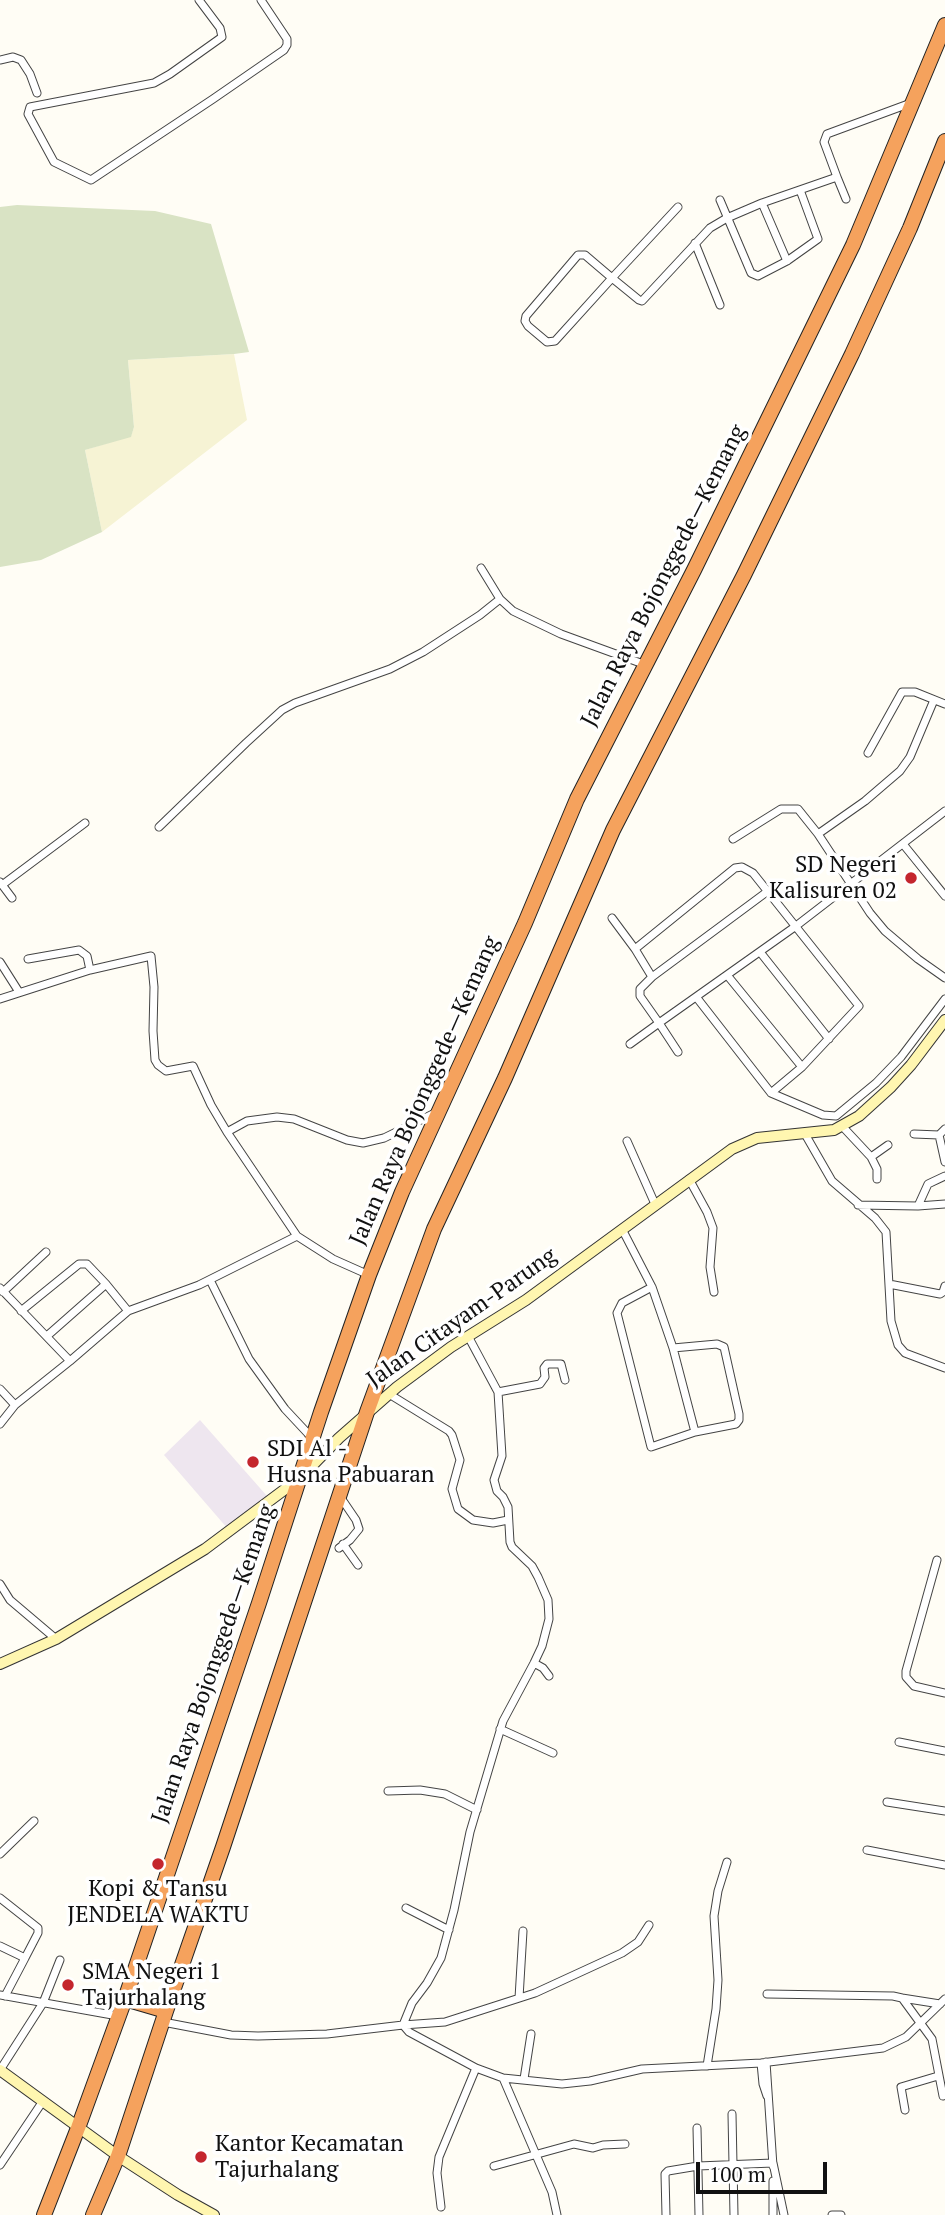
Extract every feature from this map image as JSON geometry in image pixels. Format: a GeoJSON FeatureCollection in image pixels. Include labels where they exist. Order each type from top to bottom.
{"type":"FeatureCollection","features":[{"type":"Feature","properties":{"kind":"highway","name":"Jalan Raya Bojonggede—Kemang"},"geometry":{"type":"LineString","coordinates":[[44,2215],[125,1999],[369,1275],[402,1192],[525,923],[577,799],[646,666],[853,245],[945,25]]}},
{"type":"Feature","properties":{"kind":"highway"},"geometry":{"type":"LineString","coordinates":[[93,2215],[118,2156],[339,1494],[434,1229],[505,1078],[613,830],[744,575],[852,354],[914,219],[945,141]]}},
{"type":"Feature","properties":{"kind":"highway"},"geometry":{"type":"LineString","coordinates":[[125,1999],[164,2016]]}},
{"type":"Feature","properties":{"kind":"main road","name":"Jalan Citayam-Parung"},"geometry":{"type":"LineString","coordinates":[[0,1664],[56,1639],[205,1549],[300,1478],[389,1394],[468,1336],[526,1300],[732,1149],[750,1140],[775,1135],[834,1130],[859,1115],[891,1087],[945,1020]]}},
{"type":"Feature","properties":{"kind":"main road"},"geometry":{"type":"LineString","coordinates":[[0,2070],[118,2156],[178,2196],[214,2215]]}},
{"type":"Feature","properties":{"kind":"street"},"geometry":{"type":"LineString","coordinates":[[199,0],[220,28],[222,37],[170,74],[154,83],[30,107],[28,114],[54,162],[91,180],[286,48],[287,40],[261,0]]}},
{"type":"Feature","properties":{"kind":"street"},"geometry":{"type":"LineString","coordinates":[[0,60],[13,57],[21,60],[37,93]]}},
{"type":"Feature","properties":{"kind":"street"},"geometry":{"type":"LineString","coordinates":[[846,199],[824,142],[826,135],[912,103]]}},
{"type":"Feature","properties":{"kind":"street"},"geometry":{"type":"LineString","coordinates":[[678,207],[612,278],[555,341],[547,342],[526,323],[526,316],[578,255],[585,255],[612,278],[639,300],[642,301],[710,228],[727,218],[837,177]]}},
{"type":"Feature","properties":{"kind":"street"},"geometry":{"type":"LineString","coordinates":[[720,200],[753,276],[758,276],[787,261],[818,239],[800,190]]}},
{"type":"Feature","properties":{"kind":"street"},"geometry":{"type":"LineString","coordinates":[[762,204],[787,261]]}},
{"type":"Feature","properties":{"kind":"street"},"geometry":{"type":"LineString","coordinates":[[695,243],[720,305]]}},
{"type":"Feature","properties":{"kind":"street"},"geometry":{"type":"LineString","coordinates":[[481,568],[500,599],[513,611],[542,626],[646,666]]}},
{"type":"Feature","properties":{"kind":"street"},"geometry":{"type":"LineString","coordinates":[[159,827],[282,710],[390,669],[423,652],[500,599]]}},
{"type":"Feature","properties":{"kind":"street"},"geometry":{"type":"LineString","coordinates":[[867,753],[902,692],[915,692],[945,704]]}},
{"type":"Feature","properties":{"kind":"street"},"geometry":{"type":"LineString","coordinates":[[818,834],[865,801],[900,771],[910,757],[934,700]]}},
{"type":"Feature","properties":{"kind":"street"},"geometry":{"type":"LineString","coordinates":[[733,839],[781,809],[802,812],[870,913],[893,939],[945,978]]}},
{"type":"Feature","properties":{"kind":"street"},"geometry":{"type":"LineString","coordinates":[[630,1044],[796,926],[945,811]]}},
{"type":"Feature","properties":{"kind":"street"},"geometry":{"type":"LineString","coordinates":[[12,898],[1,883],[85,823]]}},
{"type":"Feature","properties":{"kind":"street"},"geometry":{"type":"LineString","coordinates":[[903,844],[945,896]]}},
{"type":"Feature","properties":{"kind":"street"},"geometry":{"type":"LineString","coordinates":[[635,949],[739,867],[751,870],[859,1006],[830,1039],[771,1093]]}},
{"type":"Feature","properties":{"kind":"street"},"geometry":{"type":"LineString","coordinates":[[678,1052],[638,993],[640,989],[652,977],[768,891]]}},
{"type":"Feature","properties":{"kind":"street"},"geometry":{"type":"LineString","coordinates":[[612,918],[652,977]]}},
{"type":"Feature","properties":{"kind":"street"},"geometry":{"type":"LineString","coordinates":[[28,959],[79,950],[87,956],[90,970]]}},
{"type":"Feature","properties":{"kind":"street"},"geometry":{"type":"LineString","coordinates":[[760,952],[830,1039]]}},
{"type":"Feature","properties":{"kind":"street"},"geometry":{"type":"LineString","coordinates":[[0,999],[90,970],[151,956],[155,1060],[160,1068],[165,1071],[193,1066],[227,1132],[297,1236],[345,1266],[369,1275]]}},
{"type":"Feature","properties":{"kind":"street"},"geometry":{"type":"LineString","coordinates":[[0,962],[19,992]]}},
{"type":"Feature","properties":{"kind":"street"},"geometry":{"type":"LineString","coordinates":[[727,975],[802,1066]]}},
{"type":"Feature","properties":{"kind":"street"},"geometry":{"type":"LineString","coordinates":[[697,998],[771,1093],[777,1098],[823,1115],[836,1116],[876,1083],[901,1057],[945,999]]}},
{"type":"Feature","properties":{"kind":"street"},"geometry":{"type":"LineString","coordinates":[[227,1132],[247,1121],[277,1117],[294,1119],[347,1140],[363,1143],[378,1140],[439,1111]]}},
{"type":"Feature","properties":{"kind":"street"},"geometry":{"type":"LineString","coordinates":[[842,1126],[871,1157],[877,1169],[877,1179]]}},
{"type":"Feature","properties":{"kind":"street"},"geometry":{"type":"LineString","coordinates":[[914,1134],[942,1132],[945,1162]]}},
{"type":"Feature","properties":{"kind":"street"},"geometry":{"type":"LineString","coordinates":[[805,1134],[832,1181],[881,1224],[886,1232],[891,1321],[898,1345],[905,1353],[945,1368]]}},
{"type":"Feature","properties":{"kind":"street"},"geometry":{"type":"LineString","coordinates":[[626,1141],[655,1204]]}},
{"type":"Feature","properties":{"kind":"street"},"geometry":{"type":"LineString","coordinates":[[871,1157],[888,1145]]}},
{"type":"Feature","properties":{"kind":"street"},"geometry":{"type":"LineString","coordinates":[[918,1206],[928,1184],[945,1176]]}},
{"type":"Feature","properties":{"kind":"street"},"geometry":{"type":"LineString","coordinates":[[689,1180],[713,1228],[710,1266],[714,1292]]}},
{"type":"Feature","properties":{"kind":"street"},"geometry":{"type":"LineString","coordinates":[[858,1205],[945,1204]]}},
{"type":"Feature","properties":{"kind":"street"},"geometry":{"type":"LineString","coordinates":[[622,1229],[652,1287],[673,1349],[695,1432]]}},
{"type":"Feature","properties":{"kind":"street"},"geometry":{"type":"LineString","coordinates":[[0,1424],[15,1405],[128,1311],[209,1280],[297,1236]]}},
{"type":"Feature","properties":{"kind":"street"},"geometry":{"type":"LineString","coordinates":[[46,1252],[2,1290],[70,1361]]}},
{"type":"Feature","properties":{"kind":"street"},"geometry":{"type":"LineString","coordinates":[[21,1311],[79,1264],[86,1264],[128,1311]]}},
{"type":"Feature","properties":{"kind":"street"},"geometry":{"type":"LineString","coordinates":[[209,1280],[248,1359],[285,1409],[313,1439]]}},
{"type":"Feature","properties":{"kind":"street"},"geometry":{"type":"LineString","coordinates":[[47,1336],[106,1284]]}},
{"type":"Feature","properties":{"kind":"street"},"geometry":{"type":"LineString","coordinates":[[889,1284],[940,1294],[945,1286]]}},
{"type":"Feature","properties":{"kind":"street"},"geometry":{"type":"LineString","coordinates":[[652,1287],[622,1303],[617,1312],[649,1446],[653,1447],[695,1432],[736,1424],[739,1420],[725,1350],[717,1344],[673,1349]]}},
{"type":"Feature","properties":{"kind":"street"},"geometry":{"type":"LineString","coordinates":[[403,2025],[412,2003],[435,1970],[445,1947],[477,1810],[500,1729],[534,1663],[548,1627],[550,1610],[532,1566],[512,1547],[508,1507],[497,1491],[494,1480],[502,1456],[498,1392],[468,1336]]}},
{"type":"Feature","properties":{"kind":"street"},"geometry":{"type":"LineString","coordinates":[[498,1392],[540,1384],[544,1381],[547,1364],[561,1364],[565,1380]]}},
{"type":"Feature","properties":{"kind":"street"},"geometry":{"type":"LineString","coordinates":[[0,1389],[15,1405]]}},
{"type":"Feature","properties":{"kind":"street"},"geometry":{"type":"LineString","coordinates":[[389,1394],[452,1434],[460,1460],[452,1489],[456,1507],[473,1520],[493,1523],[508,1520]]}},
{"type":"Feature","properties":{"kind":"street"},"geometry":{"type":"LineString","coordinates":[[339,1494],[359,1529],[341,1546],[358,1566]]}},
{"type":"Feature","properties":{"kind":"street"},"geometry":{"type":"LineString","coordinates":[[937,1560],[906,1677],[914,1686],[945,1693]]}},
{"type":"Feature","properties":{"kind":"street"},"geometry":{"type":"LineString","coordinates":[[0,1584],[10,1600],[56,1639]]}},
{"type":"Feature","properties":{"kind":"street"},"geometry":{"type":"LineString","coordinates":[[534,1663],[543,1668],[549,1676]]}},
{"type":"Feature","properties":{"kind":"street"},"geometry":{"type":"LineString","coordinates":[[500,1729],[554,1753]]}},
{"type":"Feature","properties":{"kind":"street"},"geometry":{"type":"LineString","coordinates":[[899,1742],[945,1751]]}},
{"type":"Feature","properties":{"kind":"street"},"geometry":{"type":"LineString","coordinates":[[388,1791],[420,1790],[445,1794],[477,1810]]}},
{"type":"Feature","properties":{"kind":"street"},"geometry":{"type":"LineString","coordinates":[[887,1802],[945,1811]]}},
{"type":"Feature","properties":{"kind":"street"},"geometry":{"type":"LineString","coordinates":[[0,1854],[34,1821]]}},
{"type":"Feature","properties":{"kind":"street"},"geometry":{"type":"LineString","coordinates":[[867,1850],[945,1866]]}},
{"type":"Feature","properties":{"kind":"street"},"geometry":{"type":"LineString","coordinates":[[707,2066],[718,1980],[714,1916],[727,1862]]}},
{"type":"Feature","properties":{"kind":"street"},"geometry":{"type":"LineString","coordinates":[[0,1898],[38,1928],[25,1958],[2,1996],[118,2016]]}},
{"type":"Feature","properties":{"kind":"street"},"geometry":{"type":"LineString","coordinates":[[406,1908],[449,1930]]}},
{"type":"Feature","properties":{"kind":"street"},"geometry":{"type":"LineString","coordinates":[[164,2016],[231,2035],[257,2036],[327,2034],[445,2022],[519,1998],[583,1972],[638,1942],[649,1925]]}},
{"type":"Feature","properties":{"kind":"street"},"geometry":{"type":"LineString","coordinates":[[519,1998],[523,1931]]}},
{"type":"Feature","properties":{"kind":"street"},"geometry":{"type":"LineString","coordinates":[[0,1946],[25,1958]]}},
{"type":"Feature","properties":{"kind":"street"},"geometry":{"type":"LineString","coordinates":[[0,2070],[43,2003],[60,1960]]}},
{"type":"Feature","properties":{"kind":"street"},"geometry":{"type":"LineString","coordinates":[[767,1994],[893,1996],[943,2002]]}},
{"type":"Feature","properties":{"kind":"street"},"geometry":{"type":"LineString","coordinates":[[902,1998],[932,2039],[943,2096]]}},
{"type":"Feature","properties":{"kind":"street"},"geometry":{"type":"LineString","coordinates":[[403,2025],[409,2032],[476,2068],[503,2078],[562,2084],[590,2081],[642,2069],[764,2062],[883,2048],[906,2037],[943,2002]]}},
{"type":"Feature","properties":{"kind":"street"},"geometry":{"type":"LineString","coordinates":[[523,2079],[531,2034]]}},
{"type":"Feature","properties":{"kind":"street"},"geometry":{"type":"LineString","coordinates":[[764,2062],[773,2163],[773,2215]]}},
{"type":"Feature","properties":{"kind":"street"},"geometry":{"type":"LineString","coordinates":[[441,2207],[437,2173],[439,2157],[476,2068]]}},
{"type":"Feature","properties":{"kind":"street"},"geometry":{"type":"LineString","coordinates":[[905,2110],[901,2087],[938,2076]]}},
{"type":"Feature","properties":{"kind":"street"},"geometry":{"type":"LineString","coordinates":[[503,2078],[552,2192],[557,2215]]}},
{"type":"Feature","properties":{"kind":"street"},"geometry":{"type":"LineString","coordinates":[[0,2165],[43,2101]]}},
{"type":"Feature","properties":{"kind":"street"},"geometry":{"type":"LineString","coordinates":[[732,2114],[734,2215]]}},
{"type":"Feature","properties":{"kind":"street"},"geometry":{"type":"LineString","coordinates":[[697,2128],[699,2215]]}},
{"type":"Feature","properties":{"kind":"street"},"geometry":{"type":"LineString","coordinates":[[494,2166],[574,2144],[593,2148],[625,2144]]}},
{"type":"Feature","properties":{"kind":"street"},"geometry":{"type":"LineString","coordinates":[[666,2215],[665,2174],[668,2171],[734,2163],[773,2163]]}},
{"type":"Feature","properties":{"kind":"street"},"geometry":{"type":"LineString","coordinates":[[773,2163],[784,2215]]}},
{"type":"Feature","properties":{"kind":"street"},"geometry":{"type":"LineString","coordinates":[[832,2215],[841,2215]]}},
{"type":"Feature","properties":{"kind":"shaded area"},"geometry":{"type":"Polygon","coordinates":[[[234,354],[247,420],[102,532],[85,450],[131,436],[134,427],[128,360],[234,354]]]}},
{"type":"Feature","properties":{"kind":"shaded area"},"geometry":{"type":"Polygon","coordinates":[[[200,1420],[267,1496],[228,1529],[164,1455],[200,1420]]]}},
{"type":"Feature","properties":{"kind":"green space"},"geometry":{"type":"Polygon","coordinates":[[[17,205],[155,211],[211,224],[249,352],[128,360],[134,427],[131,437],[85,450],[102,532],[41,560],[0,567],[0,207],[17,205]]]}},
{"type":"Feature","properties":{"kind":"place","name":"SD Negeri Kalisuren 02"},"geometry":{"type":"Point","coordinates":[911,878]}},
{"type":"Feature","properties":{"kind":"place","name":"SDI Al - Husna Pabuaran"},"geometry":{"type":"Point","coordinates":[253,1462]}},
{"type":"Feature","properties":{"kind":"place","name":"Kopi & Tansu JENDELA WAKTU"},"geometry":{"type":"Point","coordinates":[158,1864]}},
{"type":"Feature","properties":{"kind":"place","name":"SMA Negeri 1 Tajurhalang"},"geometry":{"type":"Point","coordinates":[68,1985]}},
{"type":"Feature","properties":{"kind":"place","name":"Kantor Kecamatan Tajurhalang"},"geometry":{"type":"Point","coordinates":[201,2157]}}]}
